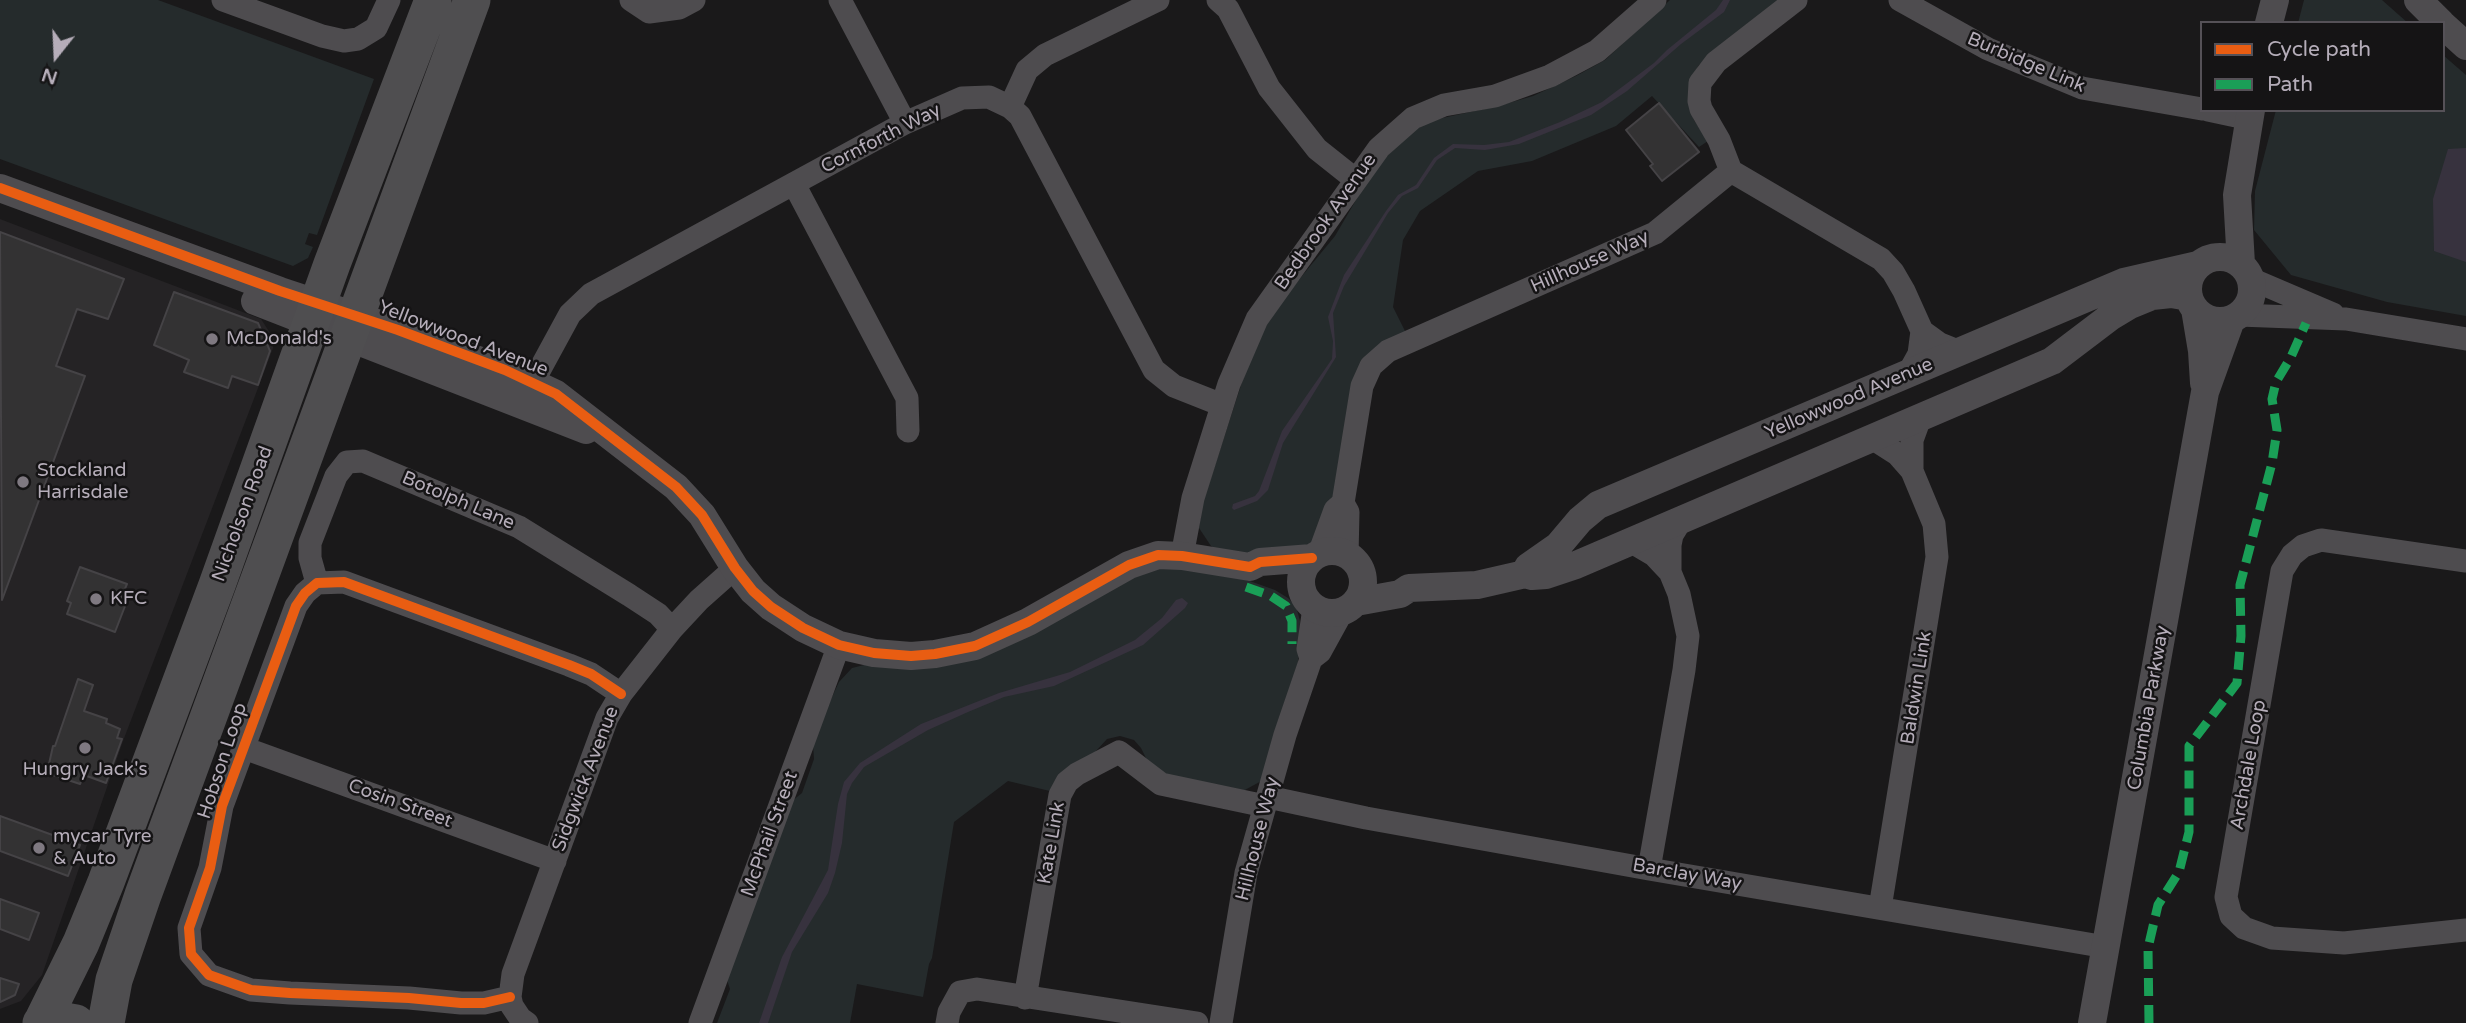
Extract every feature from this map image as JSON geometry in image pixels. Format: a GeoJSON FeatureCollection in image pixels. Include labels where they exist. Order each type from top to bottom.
{"type":"FeatureCollection","features":[{"type":"Feature","properties":{"kind":"main road","name":"Nicholson Road"},"geometry":{"type":"LineString","coordinates":[[41,1023],[81,943],[106,882],[433,0]]}},
{"type":"Feature","properties":{"kind":"main road","name":"Nicholson Road"},"geometry":{"type":"LineString","coordinates":[[106,1023],[109,998],[119,962],[472,0]]}},
{"type":"Feature","properties":{"kind":"main road","name":"Nicholson Road"},"geometry":{"type":"LineString","coordinates":[[41,1023],[59,1020],[76,1023]]}},
{"type":"Feature","properties":{"kind":"street"},"geometry":{"type":"LineString","coordinates":[[223,0],[322,36],[344,41],[358,39],[376,27],[389,0]]}},
{"type":"Feature","properties":{"kind":"street"},"geometry":{"type":"LineString","coordinates":[[631,0],[649,12],[679,8],[694,0]]}},
{"type":"Feature","properties":{"kind":"street"},"geometry":{"type":"LineString","coordinates":[[840,0],[905,123]]}},
{"type":"Feature","properties":{"kind":"street"},"geometry":{"type":"LineString","coordinates":[[1158,0],[1045,55],[1027,71],[1010,107],[1020,116],[1154,370],[1174,386],[1222,405]]}},
{"type":"Feature","properties":{"kind":"street"},"geometry":{"type":"LineString","coordinates":[[1218,0],[1228,9],[1269,88],[1317,149],[1356,180]]}},
{"type":"Feature","properties":{"kind":"street","name":"Bedbrook Avenue"},"geometry":{"type":"LineString","coordinates":[[1182,556],[1193,498],[1228,384],[1257,319],[1379,148],[1413,118],[1444,105],[1495,96],[1550,76],[1597,51],[1654,0]]}},
{"type":"Feature","properties":{"kind":"street"},"geometry":{"type":"LineString","coordinates":[[1796,0],[1716,62],[1700,83],[1701,110],[1719,141],[1731,171],[1881,259],[1893,272],[1904,291],[1922,331],[1940,344],[1960,352]]}},
{"type":"Feature","properties":{"kind":"street","name":"Burbidge Link"},"geometry":{"type":"LineString","coordinates":[[1900,0],[1988,49],[2082,88],[2200,109]]}},
{"type":"Feature","properties":{"kind":"street"},"geometry":{"type":"LineString","coordinates":[[2263,21],[2264,0]]}},
{"type":"Feature","properties":{"kind":"street"},"geometry":{"type":"LineString","coordinates":[[2270,21],[2275,0]]}},
{"type":"Feature","properties":{"kind":"street"},"geometry":{"type":"LineString","coordinates":[[2418,0],[2439,21]]}},
{"type":"Feature","properties":{"kind":"street"},"geometry":{"type":"LineString","coordinates":[[2445,27],[2466,46]]}},
{"type":"Feature","properties":{"kind":"street","name":"Cornforth Way"},"geometry":{"type":"LineString","coordinates":[[533,382],[570,314],[591,294],[905,123],[962,98],[989,97],[1010,107]]}},
{"type":"Feature","properties":{"kind":"street"},"geometry":{"type":"LineString","coordinates":[[2230,112],[2251,114],[2237,195],[2246,271],[2253,293],[2248,305],[2235,318]]}},
{"type":"Feature","properties":{"kind":"street","name":"Hillhouse Way"},"geometry":{"type":"LineString","coordinates":[[1354,564],[1348,512],[1343,503],[1362,386],[1371,366],[1388,351],[1655,233],[1731,171]]}},
{"type":"Feature","properties":{"kind":"street"},"geometry":{"type":"LineString","coordinates":[[794,184],[906,398],[908,430]]}},
{"type":"Feature","properties":{"kind":"street","name":"Yellowwood Avenue"},"geometry":{"type":"LineString","coordinates":[[0,188],[315,314]]}},
{"type":"Feature","properties":{"kind":"street"},"geometry":{"type":"LineString","coordinates":[[2237,195],[2203,262],[2191,275],[2188,285],[2192,303],[2205,317],[2218,321],[2235,318],[2346,319],[2466,339]]}},
{"type":"Feature","properties":{"kind":"street","name":"Yellowwood Avenue"},"geometry":{"type":"LineString","coordinates":[[0,205],[351,327],[614,441]]}},
{"type":"Feature","properties":{"kind":"street"},"geometry":{"type":"LineString","coordinates":[[2203,262],[2219,257],[2231,258],[2246,271],[2346,319]]}},
{"type":"Feature","properties":{"kind":"street","name":"Yellowwood Avenue"},"geometry":{"type":"LineString","coordinates":[[1525,574],[1528,567],[1547,555],[1598,505],[2124,282],[2203,262]]}},
{"type":"Feature","properties":{"kind":"street","name":"Yellowwood Avenue"},"geometry":{"type":"LineString","coordinates":[[1349,607],[1400,594],[1409,588],[1468,586],[1525,574],[1532,576],[1557,572],[1680,522],[2052,361],[2109,317],[2130,305],[2152,296],[2171,294],[2192,303]]}},
{"type":"Feature","properties":{"kind":"street","name":"Columbia Parkway"},"geometry":{"type":"LineString","coordinates":[[2192,303],[2202,351],[2204,392]]}},
{"type":"Feature","properties":{"kind":"street","name":"Columbia Parkway"},"geometry":{"type":"LineString","coordinates":[[2092,1023],[2204,392],[2235,318]]}},
{"type":"Feature","properties":{"kind":"street","name":"Yellowwood Avenue"},"geometry":{"type":"LineString","coordinates":[[351,327],[482,361],[555,394],[676,486],[702,515],[735,568],[753,591],[771,607],[803,628],[839,645],[874,653],[911,656],[975,646],[1028,622],[1142,559],[1158,555],[1182,556],[1250,567],[1260,562],[1291,561],[1316,556]]}},
{"type":"Feature","properties":{"kind":"street"},"geometry":{"type":"LineString","coordinates":[[1908,374],[1919,354],[1922,331]]}},
{"type":"Feature","properties":{"kind":"street","name":"Baldwin Link"},"geometry":{"type":"LineString","coordinates":[[1912,471],[1912,440],[1920,418]]}},
{"type":"Feature","properties":{"kind":"street"},"geometry":{"type":"LineString","coordinates":[[1798,421],[1816,463]]}},
{"type":"Feature","properties":{"kind":"street","name":"Baldwin Link"},"geometry":{"type":"LineString","coordinates":[[1872,438],[1896,454],[1912,471],[1934,524],[1937,557],[1880,908]]}},
{"type":"Feature","properties":{"kind":"street","name":"Botolph Lane"},"geometry":{"type":"LineString","coordinates":[[317,583],[310,558],[310,544],[314,532],[336,476],[346,462],[363,461],[519,527],[658,614],[672,629]]}},
{"type":"Feature","properties":{"kind":"street","name":"Hillhouse Way"},"geometry":{"type":"LineString","coordinates":[[1316,556],[1335,510],[1343,503]]}},
{"type":"Feature","properties":{"kind":"street"},"geometry":{"type":"LineString","coordinates":[[1649,869],[1687,649],[1685,616],[1670,572],[1672,535],[1680,522]]}},
{"type":"Feature","properties":{"kind":"street","name":"Archdale Loop"},"geometry":{"type":"LineString","coordinates":[[2466,561],[2321,540],[2303,546],[2292,555],[2283,570],[2226,897],[2231,916],[2244,928],[2272,938],[2344,943],[2466,930]]}},
{"type":"Feature","properties":{"kind":"street"},"geometry":{"type":"LineString","coordinates":[[1632,542],[1654,555],[1670,572]]}},
{"type":"Feature","properties":{"kind":"street"},"geometry":{"type":"LineString","coordinates":[[1336,552],[1354,564],[1363,585],[1349,607],[1333,614],[1308,600],[1302,572],[1316,556],[1336,552]]}},
{"type":"Feature","properties":{"kind":"street","name":"Yellowwood Avenue"},"geometry":{"type":"LineString","coordinates":[[1354,564],[1376,579],[1399,581],[1409,588]]}},
{"type":"Feature","properties":{"kind":"street","name":"Yellowwood Avenue"},"geometry":{"type":"LineString","coordinates":[[1250,567],[1258,575],[1282,580],[1308,600]]}},
{"type":"Feature","properties":{"kind":"street","name":"Sidgwick Avenue"},"geometry":{"type":"LineString","coordinates":[[510,997],[513,974],[607,718],[621,694],[672,629],[735,568]]}},
{"type":"Feature","properties":{"kind":"street"},"geometry":{"type":"LineString","coordinates":[[317,583],[344,582],[357,586],[569,665],[591,674],[621,694]]}},
{"type":"Feature","properties":{"kind":"street","name":"Hobson Loop"},"geometry":{"type":"LineString","coordinates":[[317,583],[304,593],[296,606],[222,806],[210,868],[189,928],[191,954],[209,975],[251,990],[461,1003],[484,1003],[510,997]]}},
{"type":"Feature","properties":{"kind":"street","name":"Hillhouse Way"},"geometry":{"type":"LineString","coordinates":[[1308,600],[1308,649],[1311,659]]}},
{"type":"Feature","properties":{"kind":"street","name":"Hillhouse Way"},"geometry":{"type":"LineString","coordinates":[[1221,1023],[1246,873],[1285,735],[1311,659],[1320,652],[1349,607]]}},
{"type":"Feature","properties":{"kind":"street","name":"McPhail Street"},"geometry":{"type":"LineString","coordinates":[[700,1023],[839,645]]}},
{"type":"Feature","properties":{"kind":"street","name":"Cosin Street"},"geometry":{"type":"LineString","coordinates":[[244,748],[555,861]]}},
{"type":"Feature","properties":{"kind":"street","name":"Kate Link"},"geometry":{"type":"LineString","coordinates":[[1026,998],[1060,795],[1067,782],[1119,752],[1161,784],[1267,801]]}},
{"type":"Feature","properties":{"kind":"street","name":"Barclay Way"},"geometry":{"type":"LineString","coordinates":[[1267,801],[2106,947]]}},
{"type":"Feature","properties":{"kind":"street"},"geometry":{"type":"LineString","coordinates":[[947,1023],[949,1012],[960,992],[977,989],[1197,1023]]}},
{"type":"Feature","properties":{"kind":"street"},"geometry":{"type":"LineString","coordinates":[[510,997],[512,1006],[527,1023]]}},
{"type":"Feature","properties":{"kind":"shaded area"},"geometry":{"type":"Polygon","coordinates":[[[0,0],[158,0],[374,79],[317,235],[309,233],[305,244],[313,247],[308,258],[293,266],[0,159],[0,0]]]}},
{"type":"Feature","properties":{"kind":"shaded area"},"geometry":{"type":"Polygon","coordinates":[[[1670,0],[1780,0],[1699,65],[1692,77],[1689,102],[1694,120],[1708,141],[1699,147],[1652,96],[1616,126],[1532,161],[1478,171],[1420,211],[1403,240],[1393,307],[1407,335],[1373,353],[1335,497],[1319,540],[1286,558],[1216,550],[1211,546],[1199,528],[1202,505],[1243,379],[1265,326],[1288,293],[1335,236],[1363,188],[1385,158],[1411,132],[1433,120],[1533,96],[1605,60],[1670,0]]]}},
{"type":"Feature","properties":{"kind":"shaded area"},"geometry":{"type":"Polygon","coordinates":[[[1723,0],[1730,0],[1724,12],[1681,44],[1627,91],[1591,115],[1519,144],[1485,150],[1455,148],[1437,160],[1418,188],[1402,196],[1388,213],[1344,286],[1333,313],[1336,357],[1283,443],[1268,490],[1257,501],[1234,510],[1233,504],[1255,496],[1259,491],[1282,431],[1332,359],[1333,341],[1328,317],[1344,275],[1398,195],[1416,185],[1434,158],[1453,144],[1484,145],[1509,142],[1602,102],[1654,63],[1716,10],[1723,0]]]}},
{"type":"Feature","properties":{"kind":"shaded area"},"geometry":{"type":"Polygon","coordinates":[[[2304,0],[2382,0],[2406,21],[2299,21],[2304,0]]]}},
{"type":"Feature","properties":{"kind":"shaded area"},"geometry":{"type":"Polygon","coordinates":[[[2445,57],[2466,75],[2466,316],[2387,302],[2291,275],[2254,230],[2255,191],[2275,112],[2445,112],[2445,57]]]}},
{"type":"Feature","properties":{"kind":"shaded area"},"geometry":{"type":"Polygon","coordinates":[[[2466,148],[2466,262],[2434,251],[2433,199],[2448,149],[2466,148]]]}},
{"type":"Feature","properties":{"kind":"shaded area"},"geometry":{"type":"Polygon","coordinates":[[[0,219],[261,319],[274,339],[255,396],[123,741],[42,975],[21,1001],[0,1009],[0,219]]]}},
{"type":"Feature","properties":{"kind":"shaded area"},"geometry":{"type":"Polygon","coordinates":[[[1167,565],[1247,580],[1275,590],[1296,606],[1300,621],[1298,665],[1265,779],[1243,791],[1166,780],[1149,764],[1134,740],[1120,736],[1107,739],[1096,751],[1094,760],[1054,792],[1008,781],[954,822],[923,997],[857,984],[850,1023],[717,1023],[730,989],[726,977],[792,801],[802,793],[814,759],[813,744],[825,712],[839,682],[852,668],[868,664],[893,666],[1131,574],[1167,565]]]}},
{"type":"Feature","properties":{"kind":"shaded area"},"geometry":{"type":"Polygon","coordinates":[[[1182,598],[1188,603],[1185,608],[1143,645],[1054,686],[1004,697],[968,712],[928,730],[864,767],[847,794],[842,843],[828,893],[792,952],[768,1023],[759,1023],[782,957],[828,870],[844,782],[860,763],[921,724],[999,693],[1070,672],[1135,640],[1162,618],[1176,600],[1182,598]]]}},
{"type":"Feature","properties":{"kind":"building"},"geometry":{"type":"Polygon","coordinates":[[[1659,103],[1699,152],[1662,181],[1650,166],[1653,164],[1626,130],[1659,103]]]}},
{"type":"Feature","properties":{"kind":"building","name":"Stockland Harrisdale"},"geometry":{"type":"Polygon","coordinates":[[[0,232],[124,279],[108,319],[77,309],[56,366],[85,376],[2,600],[0,232]]]}},
{"type":"Feature","properties":{"kind":"building","name":"McDonald's"},"geometry":{"type":"Polygon","coordinates":[[[174,292],[258,323],[270,351],[258,385],[232,376],[228,388],[184,372],[189,360],[154,345],[174,292]]]}},
{"type":"Feature","properties":{"kind":"building","name":"KFC"},"geometry":{"type":"Polygon","coordinates":[[[80,567],[127,584],[121,598],[127,601],[115,632],[67,614],[71,603],[67,601],[80,567]]]}},
{"type":"Feature","properties":{"kind":"building","name":"Hungry Jack's"},"geometry":{"type":"Polygon","coordinates":[[[78,679],[93,685],[84,711],[107,719],[106,723],[120,729],[117,738],[122,739],[106,783],[84,775],[80,784],[47,773],[53,746],[78,679]]]}},
{"type":"Feature","properties":{"kind":"building","name":"mycar Tyre & Auto"},"geometry":{"type":"Polygon","coordinates":[[[0,816],[80,845],[68,876],[0,851],[0,816]]]}},
{"type":"Feature","properties":{"kind":"building"},"geometry":{"type":"Polygon","coordinates":[[[0,899],[39,913],[29,940],[0,929],[0,899]]]}},
{"type":"Feature","properties":{"kind":"building"},"geometry":{"type":"Polygon","coordinates":[[[0,978],[19,984],[15,995],[0,1002],[0,978]]]}},
{"type":"Feature","properties":{"kind":"marked path"},"geometry":{"type":"LineString","coordinates":[[2149,1023],[2148,948],[2158,905],[2179,872],[2189,832],[2189,746],[2237,683],[2241,636],[2240,585],[2272,463],[2277,430],[2272,399],[2276,382],[2306,323]]}},
{"type":"Feature","properties":{"kind":"marked path"},"geometry":{"type":"LineString","coordinates":[[1246,587],[1271,596],[1286,606],[1292,621],[1292,644]]}},
{"type":"Feature","properties":{"kind":"cycle path"},"geometry":{"type":"LineString","coordinates":[[0,188],[280,291],[398,330],[505,370],[556,394],[676,487],[702,515],[735,568],[753,591],[771,607],[803,628],[839,645],[874,653],[911,656],[975,646],[1028,622],[1129,565],[1158,555],[1182,556],[1250,567],[1260,562],[1312,558]]}},
{"type":"Feature","properties":{"kind":"cycle path"},"geometry":{"type":"LineString","coordinates":[[510,997],[484,1003],[461,1003],[290,993],[251,990],[209,975],[191,954],[189,928],[210,868],[222,806],[296,606],[305,593],[317,583],[344,582],[569,665],[591,674],[621,694]]}},
{"type":"Feature","properties":{"kind":"place","name":"McDonald's"},"geometry":{"type":"Point","coordinates":[212,339]}},
{"type":"Feature","properties":{"kind":"place","name":"Stockland Harrisdale"},"geometry":{"type":"Point","coordinates":[23,482]}},
{"type":"Feature","properties":{"kind":"place","name":"KFC"},"geometry":{"type":"Point","coordinates":[96,599]}},
{"type":"Feature","properties":{"kind":"place","name":"Hungry Jack's"},"geometry":{"type":"Point","coordinates":[85,748]}},
{"type":"Feature","properties":{"kind":"place","name":"mycar Tyre & Auto"},"geometry":{"type":"Point","coordinates":[39,848]}}]}
